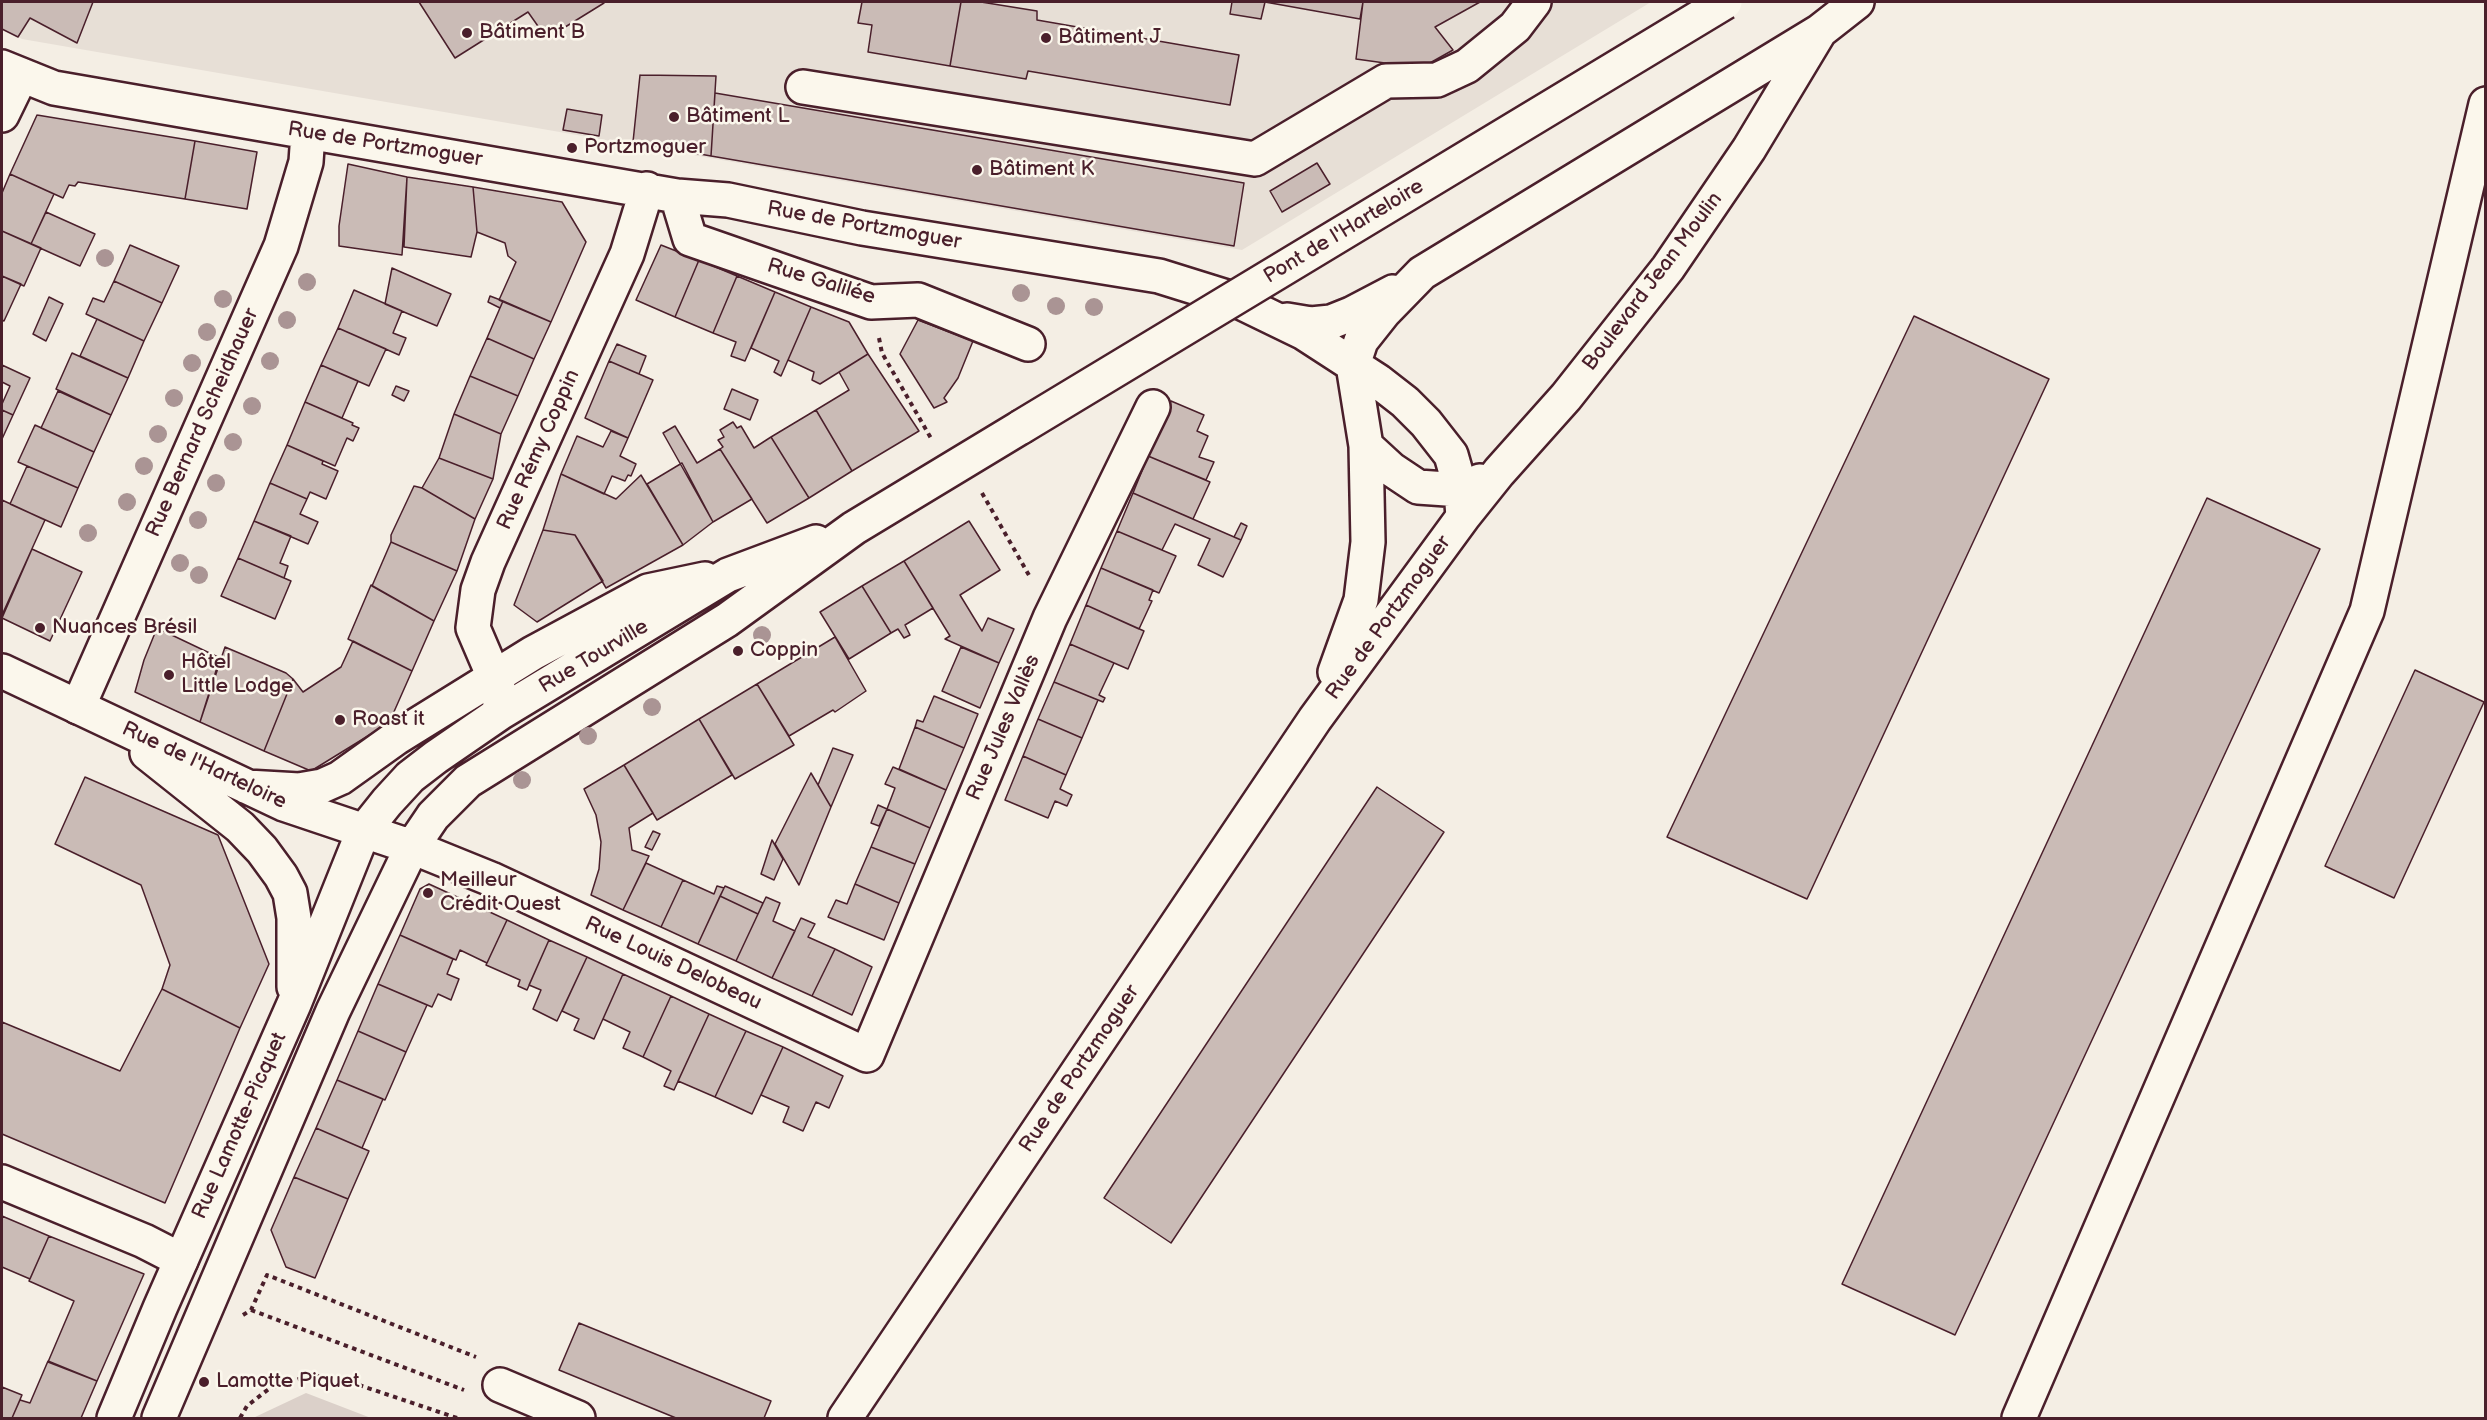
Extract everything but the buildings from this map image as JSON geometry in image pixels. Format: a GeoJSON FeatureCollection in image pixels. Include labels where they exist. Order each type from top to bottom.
{"type":"FeatureCollection","features":[{"type":"Feature","properties":{"kind":"street"},"geometry":{"type":"LineString","coordinates":[[802,87],[1255,159],[1386,81],[1437,80],[1467,66],[1515,27],[1534,2]]}},
{"type":"Feature","properties":{"kind":"street","name":"Pont de l'Harteloire"},"geometry":{"type":"LineString","coordinates":[[957,467],[1725,2]]}},
{"type":"Feature","properties":{"kind":"street","name":"Boulevard Jean Moulin"},"geometry":{"type":"LineString","coordinates":[[1353,365],[1360,341],[1384,312],[1422,273],[1820,31],[1857,2]]}},
{"type":"Feature","properties":{"kind":"street","name":"Boulevard Jean Moulin"},"geometry":{"type":"LineString","coordinates":[[1462,503],[1499,472],[1566,397],[1668,268],[1749,149],[1820,31]]}},
{"type":"Feature","properties":{"kind":"street"},"geometry":{"type":"LineString","coordinates":[[2,116],[11,72]]}},
{"type":"Feature","properties":{"kind":"street","name":"Rue de Portzmoguer"},"geometry":{"type":"LineString","coordinates":[[11,72],[54,88],[662,192],[728,200],[862,228],[1160,276],[1236,300],[1275,318],[1304,333],[1353,365],[1366,446],[1368,542],[1361,600],[1345,649],[1315,719]]}},
{"type":"Feature","properties":{"kind":"street"},"geometry":{"type":"LineString","coordinates":[[2019,1419],[2367,611],[2486,104]]}},
{"type":"Feature","properties":{"kind":"street","name":"Rue Bernard Scheidhauer"},"geometry":{"type":"LineString","coordinates":[[78,707],[281,246],[306,162],[308,133]]}},
{"type":"Feature","properties":{"kind":"street","name":"Rue Galilée"},"geometry":{"type":"LineString","coordinates":[[662,192],[690,238],[871,302],[918,300],[1028,344]]}},
{"type":"Feature","properties":{"kind":"street","name":"Rue Rémy Coppin"},"geometry":{"type":"LineString","coordinates":[[500,713],[499,692],[494,676],[473,628],[478,590],[488,562],[627,254],[662,192]]}},
{"type":"Feature","properties":{"kind":"street"},"geometry":{"type":"LineString","coordinates":[[1275,318],[1311,324],[1331,322],[1384,297],[1422,273]]}},
{"type":"Feature","properties":{"kind":"street"},"geometry":{"type":"LineString","coordinates":[[1353,365],[1405,402],[1426,423],[1451,455],[1462,503]]}},
{"type":"Feature","properties":{"kind":"street","name":"Rue Jules Vallès"},"geometry":{"type":"LineString","coordinates":[[867,1055],[1050,618],[1153,406]]}},
{"type":"Feature","properties":{"kind":"street"},"geometry":{"type":"LineString","coordinates":[[1366,446],[1391,469],[1418,487],[1462,503]]}},
{"type":"Feature","properties":{"kind":"street","name":"Rue Tourville"},"geometry":{"type":"LineString","coordinates":[[412,847],[433,816],[468,781],[727,620],[854,528],[957,467]]}},
{"type":"Feature","properties":{"kind":"street","name":"Rue de Portzmoguer"},"geometry":{"type":"LineString","coordinates":[[845,1419],[1462,503]]}},
{"type":"Feature","properties":{"kind":"street","name":"Rue Tourville"},"geometry":{"type":"LineString","coordinates":[[363,832],[410,777],[500,713],[728,575],[854,528]]}},
{"type":"Feature","properties":{"kind":"street"},"geometry":{"type":"LineString","coordinates":[[247,787],[299,790],[322,786],[340,778],[396,738],[494,676],[648,591],[728,575]]}},
{"type":"Feature","properties":{"kind":"street","name":"Rue de l'Harteloire"},"geometry":{"type":"LineString","coordinates":[[2,671],[284,804],[412,847]]}},
{"type":"Feature","properties":{"kind":"street"},"geometry":{"type":"LineString","coordinates":[[107,720],[240,827],[262,850],[281,876],[290,893],[294,918],[294,1004]]}},
{"type":"Feature","properties":{"kind":"street"},"geometry":{"type":"LineString","coordinates":[[333,1011],[325,992],[370,858],[363,832]]}},
{"type":"Feature","properties":{"kind":"street","name":"Rue Lamotte-Picquet"},"geometry":{"type":"LineString","coordinates":[[114,1419],[181,1260],[294,1004],[363,832]]}},
{"type":"Feature","properties":{"kind":"street","name":"Rue Louis Delobeau"},"geometry":{"type":"LineString","coordinates":[[412,847],[491,879],[867,1055]]}},
{"type":"Feature","properties":{"kind":"street","name":"Rue Lamotte-Picquet"},"geometry":{"type":"LineString","coordinates":[[159,1419],[333,1011],[412,847]]}},
{"type":"Feature","properties":{"kind":"street"},"geometry":{"type":"LineString","coordinates":[[2,1182],[144,1241],[181,1260]]}},
{"type":"Feature","properties":{"kind":"street"},"geometry":{"type":"LineString","coordinates":[[500,1385],[578,1419]]}},
{"type":"Feature","properties":{"kind":"path"},"geometry":{"type":"LineString","coordinates":[[871,302],[882,353],[957,467],[1015,548]]}},
{"type":"Feature","properties":{"kind":"path"},"geometry":{"type":"LineString","coordinates":[[267,1275],[490,1362],[500,1385],[479,1396],[251,1310],[267,1275]]}},
{"type":"Feature","properties":{"kind":"path"},"geometry":{"type":"LineString","coordinates":[[240,1419],[247,1406],[270,1388],[312,1375],[381,1392],[457,1419]]}},
{"type":"Feature","properties":{"kind":"shaded area"},"geometry":{"type":"Polygon","coordinates":[[[2,2],[1651,2],[1242,250],[22,39],[2,29],[2,2]]]}},
{"type":"Feature","properties":{"kind":"shaded area"},"geometry":{"type":"Polygon","coordinates":[[[306,1393],[371,1418],[253,1418],[306,1393]]]}},
{"type":"Feature","properties":{"kind":"place","name":"Bâtiment B"},"geometry":{"type":"Point","coordinates":[467,33]}},
{"type":"Feature","properties":{"kind":"place","name":"Bâtiment J"},"geometry":{"type":"Point","coordinates":[1046,38]}},
{"type":"Feature","properties":{"kind":"place","name":"Bâtiment L"},"geometry":{"type":"Point","coordinates":[674,117]}},
{"type":"Feature","properties":{"kind":"place","name":"Portzmoguer"},"geometry":{"type":"Point","coordinates":[572,148]}},
{"type":"Feature","properties":{"kind":"place","name":"Bâtiment K"},"geometry":{"type":"Point","coordinates":[977,170]}},
{"type":"Feature","properties":{"kind":"place","name":"Nuances Brésil"},"geometry":{"type":"Point","coordinates":[40,628]}},
{"type":"Feature","properties":{"kind":"place","name":"Coppin"},"geometry":{"type":"Point","coordinates":[738,651]}},
{"type":"Feature","properties":{"kind":"place","name":"Hôtel Little Lodge"},"geometry":{"type":"Point","coordinates":[169,675]}},
{"type":"Feature","properties":{"kind":"place","name":"Roast it"},"geometry":{"type":"Point","coordinates":[340,720]}},
{"type":"Feature","properties":{"kind":"place","name":"Meilleur Crédit Ouest"},"geometry":{"type":"Point","coordinates":[428,893]}},
{"type":"Feature","properties":{"kind":"place","name":"Lamotte Piquet"},"geometry":{"type":"Point","coordinates":[204,1382]}}]}
